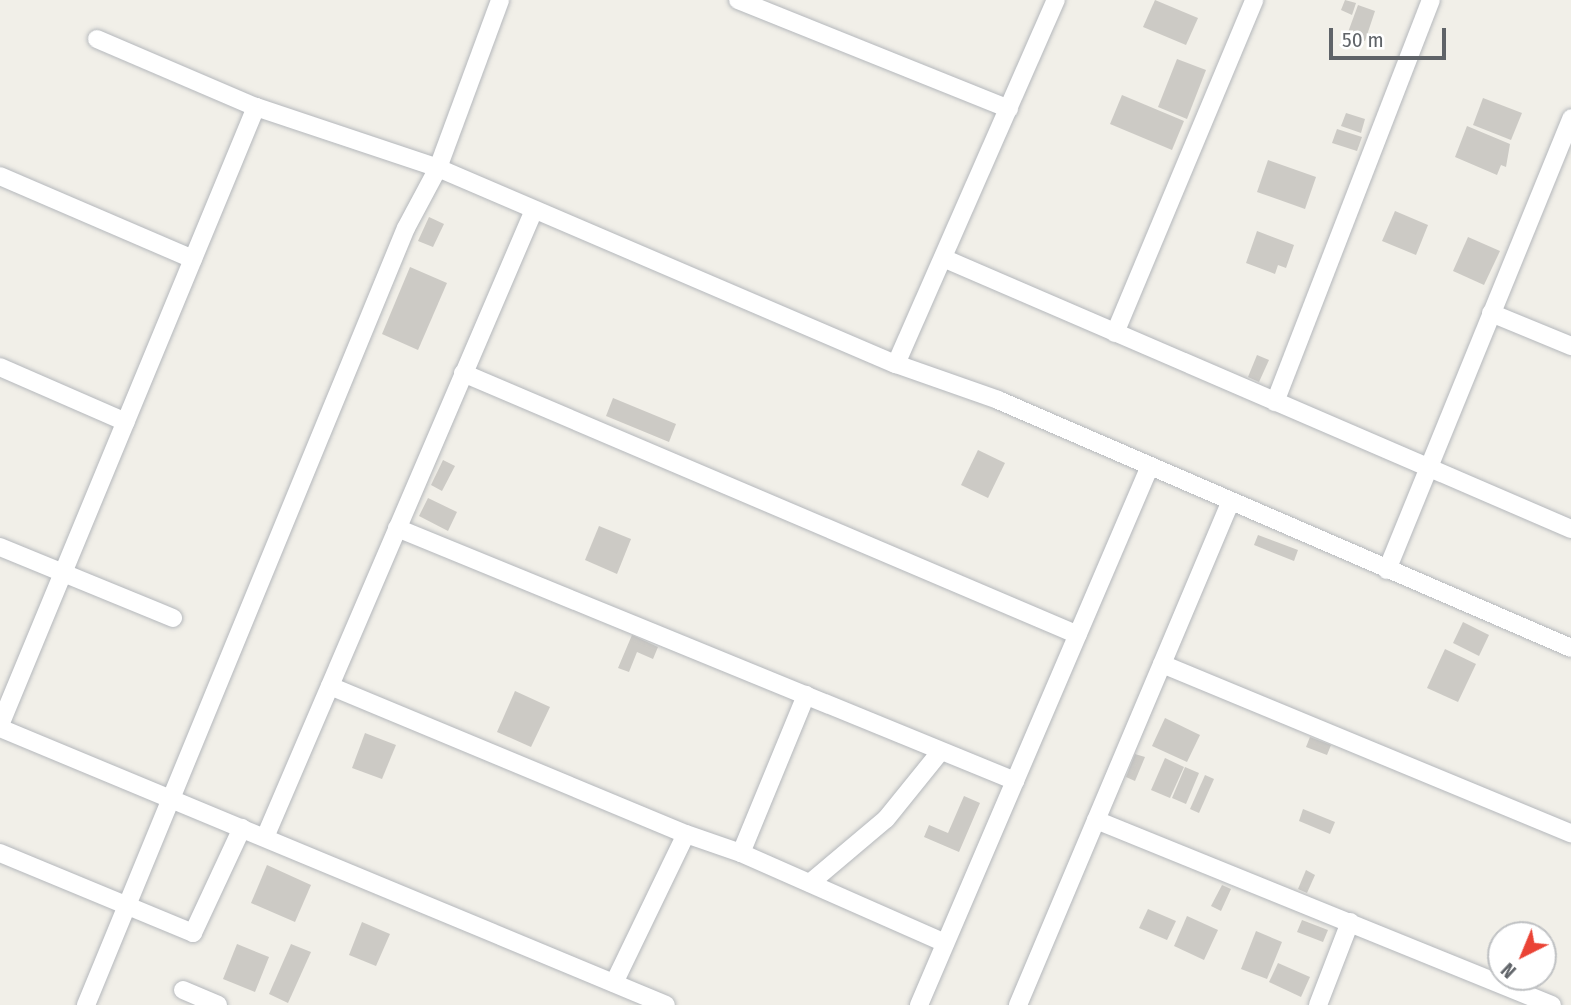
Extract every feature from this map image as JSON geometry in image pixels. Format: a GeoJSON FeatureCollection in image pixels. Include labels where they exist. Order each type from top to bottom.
{"type":"FeatureCollection","features":[{"type":"Feature","properties":{"kind":"street"},"geometry":{"type":"LineString","coordinates":[[86,1005],[174,802],[406,229],[438,169],[500,0]]}},
{"type":"Feature","properties":{"kind":"street"},"geometry":{"type":"LineString","coordinates":[[738,0],[1009,109]]}},
{"type":"Feature","properties":{"kind":"street"},"geometry":{"type":"LineString","coordinates":[[896,364],[1056,0]]}},
{"type":"Feature","properties":{"kind":"street"},"geometry":{"type":"LineString","coordinates":[[1115,333],[1254,0]]}},
{"type":"Feature","properties":{"kind":"street"},"geometry":{"type":"LineString","coordinates":[[1275,402],[1431,0]]}},
{"type":"Feature","properties":{"kind":"street"},"geometry":{"type":"LineString","coordinates":[[97,39],[256,107],[438,169],[896,364],[998,400],[1149,468],[1571,648]]}},
{"type":"Feature","properties":{"kind":"street"},"geometry":{"type":"LineString","coordinates":[[256,107],[0,726],[174,802],[266,835],[666,1005]]}},
{"type":"Feature","properties":{"kind":"street"},"geometry":{"type":"LineString","coordinates":[[1387,570],[1491,313],[1564,156],[1571,118]]}},
{"type":"Feature","properties":{"kind":"street"},"geometry":{"type":"LineString","coordinates":[[0,176],[193,258]]}},
{"type":"Feature","properties":{"kind":"street"},"geometry":{"type":"LineString","coordinates":[[266,835],[534,210]]}},
{"type":"Feature","properties":{"kind":"street"},"geometry":{"type":"LineString","coordinates":[[943,258],[1571,529]]}},
{"type":"Feature","properties":{"kind":"street"},"geometry":{"type":"LineString","coordinates":[[1491,313],[1571,346]]}},
{"type":"Feature","properties":{"kind":"street"},"geometry":{"type":"LineString","coordinates":[[0,367],[125,422]]}},
{"type":"Feature","properties":{"kind":"street"},"geometry":{"type":"LineString","coordinates":[[463,373],[1078,635]]}},
{"type":"Feature","properties":{"kind":"street"},"geometry":{"type":"LineString","coordinates":[[919,1005],[1149,468]]}},
{"type":"Feature","properties":{"kind":"street"},"geometry":{"type":"LineString","coordinates":[[1018,1005],[1230,503]]}},
{"type":"Feature","properties":{"kind":"street"},"geometry":{"type":"LineString","coordinates":[[397,528],[1015,781]]}},
{"type":"Feature","properties":{"kind":"street"},"geometry":{"type":"LineString","coordinates":[[0,547],[173,618]]}},
{"type":"Feature","properties":{"kind":"street"},"geometry":{"type":"LineString","coordinates":[[1162,664],[1571,833]]}},
{"type":"Feature","properties":{"kind":"street"},"geometry":{"type":"LineString","coordinates":[[330,686],[685,834],[741,853],[945,943]]}},
{"type":"Feature","properties":{"kind":"street"},"geometry":{"type":"LineString","coordinates":[[741,853],[806,695]]}},
{"type":"Feature","properties":{"kind":"street"},"geometry":{"type":"LineString","coordinates":[[810,883],[886,819],[940,752]]}},
{"type":"Feature","properties":{"kind":"street"},"geometry":{"type":"LineString","coordinates":[[1096,820],[1552,1005]]}},
{"type":"Feature","properties":{"kind":"street"},"geometry":{"type":"LineString","coordinates":[[0,853],[193,933],[242,828]]}},
{"type":"Feature","properties":{"kind":"street"},"geometry":{"type":"LineString","coordinates":[[614,983],[685,834]]}},
{"type":"Feature","properties":{"kind":"street"},"geometry":{"type":"LineString","coordinates":[[1318,1005],[1350,922]]}},
{"type":"Feature","properties":{"kind":"street"},"geometry":{"type":"LineString","coordinates":[[183,990],[218,1005]]}},
{"type":"Feature","properties":{"kind":"building"},"geometry":{"type":"Polygon","coordinates":[[[1155,0],[1198,18],[1186,45],[1143,27],[1155,0]]]}},
{"type":"Feature","properties":{"kind":"building"},"geometry":{"type":"Polygon","coordinates":[[[1345,0],[1356,3],[1352,15],[1341,10],[1345,0]]]}},
{"type":"Feature","properties":{"kind":"building"},"geometry":{"type":"Polygon","coordinates":[[[1358,5],[1375,11],[1365,41],[1347,35],[1358,5]]]}},
{"type":"Feature","properties":{"kind":"building"},"geometry":{"type":"Polygon","coordinates":[[[1177,59],[1206,70],[1187,119],[1158,107],[1177,59]]]}},
{"type":"Feature","properties":{"kind":"building"},"geometry":{"type":"Polygon","coordinates":[[[1122,95],[1184,121],[1172,150],[1110,124],[1122,95]]]}},
{"type":"Feature","properties":{"kind":"building"},"geometry":{"type":"Polygon","coordinates":[[[1483,98],[1522,113],[1511,140],[1473,125],[1483,98]]]}},
{"type":"Feature","properties":{"kind":"building"},"geometry":{"type":"Polygon","coordinates":[[[1346,113],[1365,119],[1361,133],[1341,126],[1346,113]]]}},
{"type":"Feature","properties":{"kind":"building"},"geometry":{"type":"Polygon","coordinates":[[[1467,126],[1510,144],[1506,167],[1501,165],[1497,175],[1455,157],[1467,126]]]}},
{"type":"Feature","properties":{"kind":"building"},"geometry":{"type":"Polygon","coordinates":[[[1337,129],[1362,137],[1357,151],[1332,143],[1337,129]]]}},
{"type":"Feature","properties":{"kind":"building"},"geometry":{"type":"Polygon","coordinates":[[[1268,160],[1316,177],[1305,209],[1257,192],[1268,160]]]}},
{"type":"Feature","properties":{"kind":"building"},"geometry":{"type":"Polygon","coordinates":[[[1395,211],[1428,225],[1416,255],[1382,241],[1395,211]]]}},
{"type":"Feature","properties":{"kind":"building"},"geometry":{"type":"Polygon","coordinates":[[[429,217],[444,224],[433,247],[418,241],[429,217]]]}},
{"type":"Feature","properties":{"kind":"building"},"geometry":{"type":"Polygon","coordinates":[[[1257,231],[1294,245],[1286,268],[1278,265],[1275,274],[1246,263],[1257,231]]]}},
{"type":"Feature","properties":{"kind":"building"},"geometry":{"type":"Polygon","coordinates":[[[1468,237],[1500,251],[1484,285],[1453,271],[1468,237]]]}},
{"type":"Feature","properties":{"kind":"building"},"geometry":{"type":"Polygon","coordinates":[[[410,267],[447,283],[418,350],[382,334],[410,267]]]}},
{"type":"Feature","properties":{"kind":"building"},"geometry":{"type":"Polygon","coordinates":[[[1257,355],[1269,360],[1259,382],[1248,377],[1257,355]]]}},
{"type":"Feature","properties":{"kind":"building"},"geometry":{"type":"Polygon","coordinates":[[[613,398],[676,424],[669,442],[606,416],[613,398]]]}},
{"type":"Feature","properties":{"kind":"building"},"geometry":{"type":"Polygon","coordinates":[[[978,450],[1005,463],[988,498],[961,485],[978,450]]]}},
{"type":"Feature","properties":{"kind":"building"},"geometry":{"type":"Polygon","coordinates":[[[443,460],[455,466],[442,491],[431,485],[443,460]]]}},
{"type":"Feature","properties":{"kind":"building"},"geometry":{"type":"Polygon","coordinates":[[[428,498],[457,512],[448,531],[419,516],[428,498]]]}},
{"type":"Feature","properties":{"kind":"building"},"geometry":{"type":"Polygon","coordinates":[[[599,526],[631,539],[617,574],[585,560],[599,526]]]}},
{"type":"Feature","properties":{"kind":"building"},"geometry":{"type":"Polygon","coordinates":[[[1258,535],[1298,550],[1294,561],[1254,545],[1258,535]]]}},
{"type":"Feature","properties":{"kind":"building"},"geometry":{"type":"Polygon","coordinates":[[[1463,622],[1489,635],[1479,656],[1453,643],[1463,622]]]}},
{"type":"Feature","properties":{"kind":"building"},"geometry":{"type":"Polygon","coordinates":[[[632,635],[658,647],[653,659],[637,652],[629,672],[618,668],[632,635]]]}},
{"type":"Feature","properties":{"kind":"building"},"geometry":{"type":"Polygon","coordinates":[[[1445,649],[1476,664],[1458,702],[1427,688],[1445,649]]]}},
{"type":"Feature","properties":{"kind":"building"},"geometry":{"type":"Polygon","coordinates":[[[515,691],[550,707],[531,747],[497,732],[515,691]]]}},
{"type":"Feature","properties":{"kind":"building"},"geometry":{"type":"Polygon","coordinates":[[[1165,718],[1200,735],[1187,762],[1152,746],[1165,718]]]}},
{"type":"Feature","properties":{"kind":"building"},"geometry":{"type":"Polygon","coordinates":[[[365,733],[396,745],[382,779],[352,768],[365,733]]]}},
{"type":"Feature","properties":{"kind":"building"},"geometry":{"type":"Polygon","coordinates":[[[1310,737],[1331,745],[1327,755],[1306,747],[1310,737]]]}},
{"type":"Feature","properties":{"kind":"building"},"geometry":{"type":"Polygon","coordinates":[[[1135,754],[1145,757],[1135,781],[1126,777],[1135,754]]]}},
{"type":"Feature","properties":{"kind":"building"},"geometry":{"type":"Polygon","coordinates":[[[1165,758],[1184,767],[1170,798],[1151,790],[1165,758]]]}},
{"type":"Feature","properties":{"kind":"building"},"geometry":{"type":"Polygon","coordinates":[[[1185,767],[1199,773],[1186,804],[1172,798],[1185,767]]]}},
{"type":"Feature","properties":{"kind":"building"},"geometry":{"type":"Polygon","coordinates":[[[1205,775],[1214,779],[1199,813],[1190,809],[1205,775]]]}},
{"type":"Feature","properties":{"kind":"building"},"geometry":{"type":"Polygon","coordinates":[[[964,796],[980,803],[959,852],[924,837],[929,825],[948,833],[964,796]]]}},
{"type":"Feature","properties":{"kind":"building"},"geometry":{"type":"Polygon","coordinates":[[[1303,809],[1335,822],[1330,834],[1299,821],[1303,809]]]}},
{"type":"Feature","properties":{"kind":"building"},"geometry":{"type":"Polygon","coordinates":[[[267,865],[311,885],[295,922],[251,903],[267,865]]]}},
{"type":"Feature","properties":{"kind":"building"},"geometry":{"type":"Polygon","coordinates":[[[1306,870],[1315,875],[1307,893],[1298,889],[1306,870]]]}},
{"type":"Feature","properties":{"kind":"building"},"geometry":{"type":"Polygon","coordinates":[[[1222,885],[1231,889],[1221,911],[1211,906],[1222,885]]]}},
{"type":"Feature","properties":{"kind":"building"},"geometry":{"type":"Polygon","coordinates":[[[1148,909],[1176,921],[1167,940],[1139,928],[1148,909]]]}},
{"type":"Feature","properties":{"kind":"building"},"geometry":{"type":"Polygon","coordinates":[[[1187,916],[1218,930],[1204,960],[1174,946],[1187,916]]]}},
{"type":"Feature","properties":{"kind":"building"},"geometry":{"type":"Polygon","coordinates":[[[1302,920],[1328,930],[1323,942],[1297,932],[1302,920]]]}},
{"type":"Feature","properties":{"kind":"building"},"geometry":{"type":"Polygon","coordinates":[[[362,922],[390,934],[376,966],[349,955],[362,922]]]}},
{"type":"Feature","properties":{"kind":"building"},"geometry":{"type":"Polygon","coordinates":[[[1256,931],[1282,942],[1267,979],[1241,969],[1256,931]]]}},
{"type":"Feature","properties":{"kind":"building"},"geometry":{"type":"Polygon","coordinates":[[[237,944],[269,957],[255,992],[223,979],[237,944]]]}},
{"type":"Feature","properties":{"kind":"building"},"geometry":{"type":"Polygon","coordinates":[[[291,944],[311,952],[288,1003],[269,994],[291,944]]]}},
{"type":"Feature","properties":{"kind":"building"},"geometry":{"type":"Polygon","coordinates":[[[1278,963],[1310,977],[1301,997],[1269,982],[1278,963]]]}}]}
